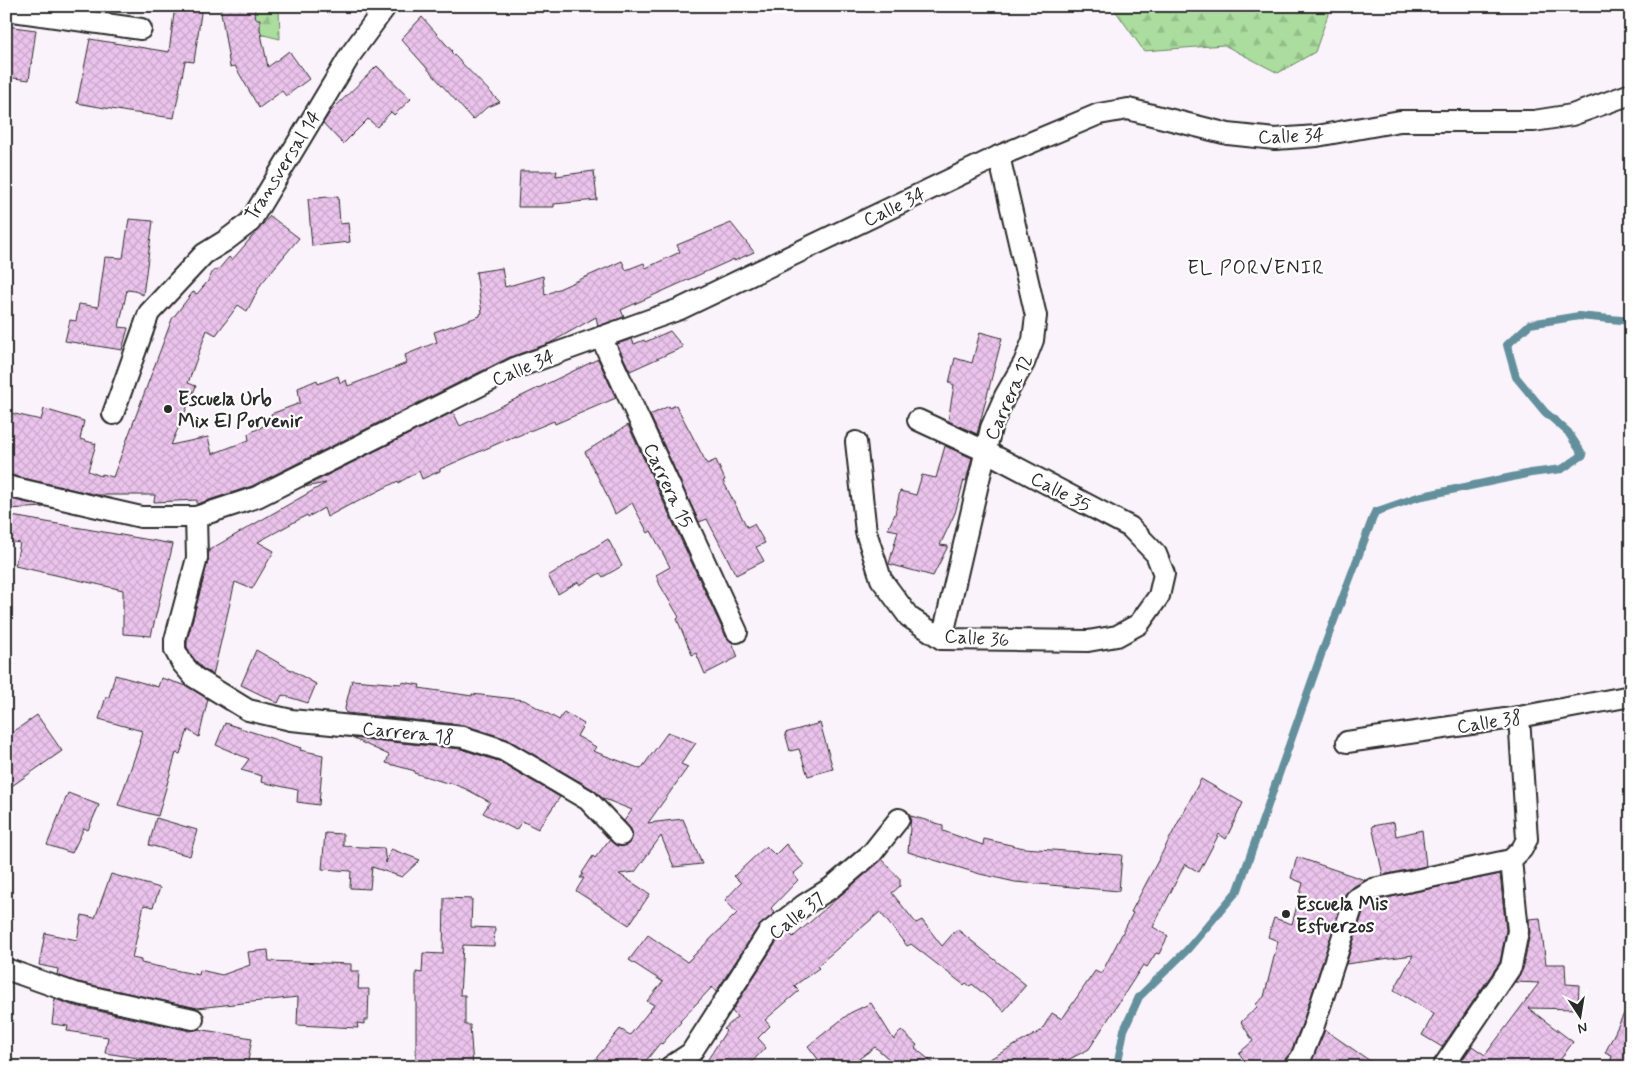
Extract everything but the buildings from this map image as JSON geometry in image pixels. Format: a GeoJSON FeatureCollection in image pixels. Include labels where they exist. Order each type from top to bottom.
{"type":"FeatureCollection","features":[{"type":"Feature","properties":{"kind":"street","name":"Transversal 14"},"geometry":{"type":"LineString","coordinates":[[113,414],[149,313],[204,254],[250,222],[351,54],[386,6]]}},
{"type":"Feature","properties":{"kind":"street"},"geometry":{"type":"LineString","coordinates":[[6,10],[141,29]]}},
{"type":"Feature","properties":{"kind":"street","name":"Calle 34"},"geometry":{"type":"LineString","coordinates":[[196,517],[257,497],[515,368],[680,309],[1000,156],[1098,114],[1128,109],[1228,134],[1275,139],[1317,136],[1400,121],[1534,121],[1572,115],[1631,94]]}},
{"type":"Feature","properties":{"kind":"street","name":"Carrera 12"},"geometry":{"type":"LineString","coordinates":[[942,639],[991,428],[1005,396],[1024,363],[1033,340],[1036,316],[1000,156]]}},
{"type":"Feature","properties":{"kind":"street","name":"Carrera 15"},"geometry":{"type":"LineString","coordinates":[[600,337],[737,632]]}},
{"type":"Feature","properties":{"kind":"street","name":"Calle 35"},"geometry":{"type":"LineString","coordinates":[[918,420],[985,451],[1130,527],[1156,554],[1164,574],[1159,596]]}},
{"type":"Feature","properties":{"kind":"street","name":"Calle 36"},"geometry":{"type":"LineString","coordinates":[[856,442],[866,532],[881,578],[909,617],[942,639],[1088,641],[1117,636],[1139,624],[1159,596]]}},
{"type":"Feature","properties":{"kind":"street"},"geometry":{"type":"LineString","coordinates":[[6,486],[141,517],[196,517]]}},
{"type":"Feature","properties":{"kind":"street","name":"Carrera 18"},"geometry":{"type":"LineString","coordinates":[[196,517],[197,558],[175,640],[175,650],[182,663],[194,677],[248,710],[291,720],[463,737],[503,750],[588,800],[621,836]]}},
{"type":"Feature","properties":{"kind":"street","name":"Calle 38"},"geometry":{"type":"LineString","coordinates":[[1347,742],[1519,717],[1631,696]]}},
{"type":"Feature","properties":{"kind":"street"},"geometry":{"type":"LineString","coordinates":[[1294,1067],[1301,1058],[1313,1028],[1356,899],[1373,889],[1511,860],[1522,849],[1527,839],[1519,717]]}},
{"type":"Feature","properties":{"kind":"street","name":"Calle 37"},"geometry":{"type":"LineString","coordinates":[[670,1067],[691,1052],[768,932],[804,905],[831,888],[872,853],[898,819]]}},
{"type":"Feature","properties":{"kind":"street"},"geometry":{"type":"LineString","coordinates":[[1443,1067],[1511,967],[1518,931],[1511,860]]}},
{"type":"Feature","properties":{"kind":"street"},"geometry":{"type":"LineString","coordinates":[[6,969],[74,993],[193,1019]]}},
{"type":"Feature","properties":{"kind":"green space"},"geometry":{"type":"Polygon","coordinates":[[[221,6],[279,6],[280,39],[231,27],[221,6]]]}},
{"type":"Feature","properties":{"kind":"green space"},"geometry":{"type":"Polygon","coordinates":[[[1112,6],[1331,6],[1315,52],[1278,73],[1224,45],[1144,51],[1112,6]]]}},
{"type":"Feature","properties":{"kind":"waterway"},"geometry":{"type":"LineString","coordinates":[[1117,1067],[1124,1030],[1139,997],[1187,950],[1238,890],[1321,655],[1375,512],[1418,497],[1531,473],[1562,469],[1583,455],[1568,432],[1545,412],[1516,377],[1507,345],[1530,324],[1579,316],[1631,321]]}},
{"type":"Feature","properties":{"kind":"place","name":"Escuela Urb Mix El Porvenir"},"geometry":{"type":"Point","coordinates":[168,409]}},
{"type":"Feature","properties":{"kind":"place","name":"Escuela Mis Esfuerzos"},"geometry":{"type":"Point","coordinates":[1286,914]}},
{"type":"Feature","properties":{"kind":"district","name":"EL PORVENIR"},"geometry":{"type":"Point","coordinates":[1256,267]}}]}
